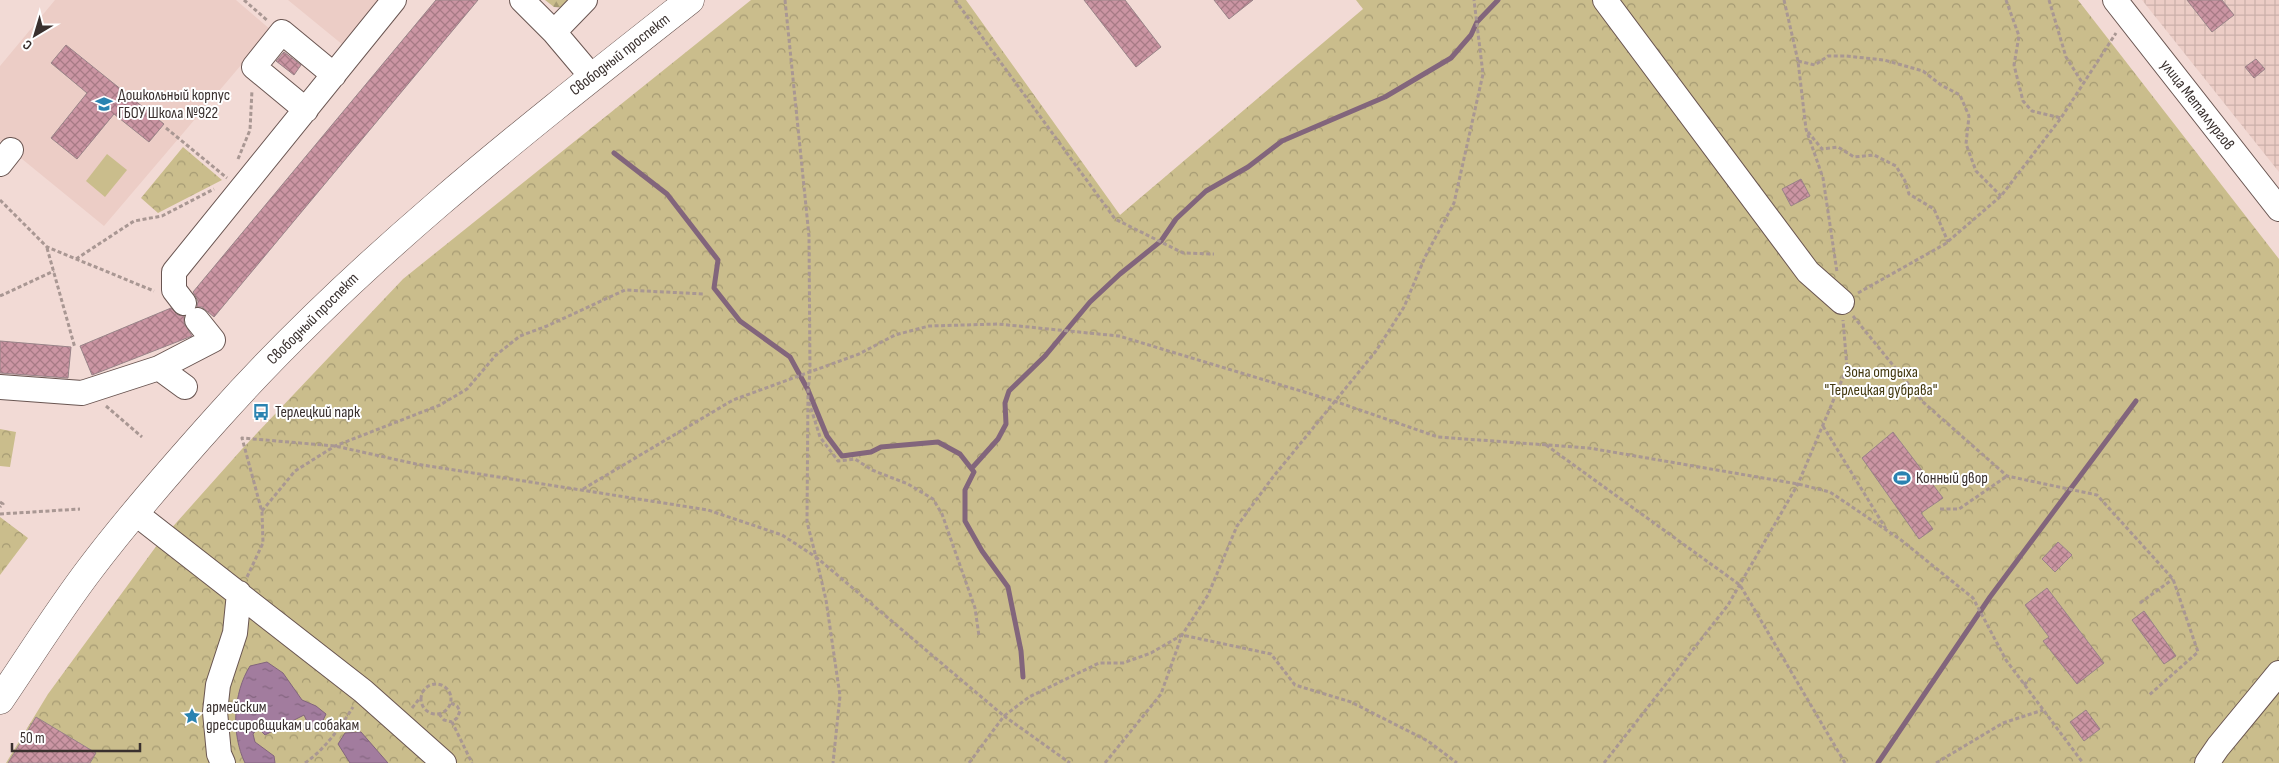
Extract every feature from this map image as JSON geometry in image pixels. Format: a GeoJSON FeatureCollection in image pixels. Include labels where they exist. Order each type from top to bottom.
{"type":"FeatureCollection","features":[{"type":"Feature","properties":{"kind":"main road","name":"Свободный проспект"},"geometry":{"type":"LineString","coordinates":[[0,700],[89,570],[135,513],[240,392],[301,330],[376,258],[483,165],[690,0]]}},
{"type":"Feature","properties":{"kind":"street"},"geometry":{"type":"LineString","coordinates":[[0,387],[82,393],[159,368],[213,340],[185,304],[174,272],[394,0]]}},
{"type":"Feature","properties":{"kind":"street"},"geometry":{"type":"LineString","coordinates":[[522,0],[554,32],[592,77]]}},
{"type":"Feature","properties":{"kind":"street"},"geometry":{"type":"LineString","coordinates":[[554,32],[585,0]]}},
{"type":"Feature","properties":{"kind":"street"},"geometry":{"type":"LineString","coordinates":[[1605,0],[1808,272],[1842,302]]}},
{"type":"Feature","properties":{"kind":"street","name":"улица Металлургов"},"geometry":{"type":"LineString","coordinates":[[2121,8],[2279,209]]}},
{"type":"Feature","properties":{"kind":"street"},"geometry":{"type":"LineString","coordinates":[[306,110],[254,67],[282,32],[334,75]]}},
{"type":"Feature","properties":{"kind":"street"},"geometry":{"type":"LineString","coordinates":[[159,368],[185,387]]}},
{"type":"Feature","properties":{"kind":"street"},"geometry":{"type":"LineString","coordinates":[[135,513],[363,691],[444,763]]}},
{"type":"Feature","properties":{"kind":"street"},"geometry":{"type":"LineString","coordinates":[[223,763],[219,754],[216,712],[218,685],[235,633],[240,594]]}},
{"type":"Feature","properties":{"kind":"street"},"geometry":{"type":"LineString","coordinates":[[2207,763],[2218,747],[2279,674]]}},
{"type":"Feature","properties":{"kind":"path"},"geometry":{"type":"LineString","coordinates":[[244,0],[282,32]]}},
{"type":"Feature","properties":{"kind":"path"},"geometry":{"type":"LineString","coordinates":[[785,0],[810,236],[807,522],[826,600],[840,696],[834,763]]}},
{"type":"Feature","properties":{"kind":"path"},"geometry":{"type":"LineString","coordinates":[[955,0],[1115,219],[1183,253],[1214,254]]}},
{"type":"Feature","properties":{"kind":"path"},"geometry":{"type":"LineString","coordinates":[[1105,763],[1161,694],[1182,635],[1208,595],[1237,526],[1376,350],[1404,307],[1425,257],[1454,203],[1483,74],[1474,0]]}},
{"type":"Feature","properties":{"kind":"path"},"geometry":{"type":"LineString","coordinates":[[1605,762],[1728,605],[1798,484],[1847,368],[1842,302],[1823,178],[1806,129],[1798,61],[1784,0]]}},
{"type":"Feature","properties":{"kind":"path"},"geometry":{"type":"LineString","coordinates":[[2006,0],[2019,36],[2014,65],[2023,101],[2032,111],[2061,118]]}},
{"type":"Feature","properties":{"kind":"path"},"geometry":{"type":"LineString","coordinates":[[2049,0],[2066,57],[2083,84]]}},
{"type":"Feature","properties":{"kind":"path"},"geometry":{"type":"LineString","coordinates":[[1842,302],[1948,242],[2000,196],[2061,118],[2083,84],[2121,8]]}},
{"type":"Feature","properties":{"kind":"path"},"geometry":{"type":"LineString","coordinates":[[1798,61],[1814,65],[1828,56],[1884,60],[1923,71],[1941,85],[1960,94],[1969,116],[1966,144],[1976,171],[2000,196]]}},
{"type":"Feature","properties":{"kind":"path"},"geometry":{"type":"LineString","coordinates":[[235,166],[250,130],[254,67]]}},
{"type":"Feature","properties":{"kind":"path"},"geometry":{"type":"LineString","coordinates":[[166,128],[229,179]]}},
{"type":"Feature","properties":{"kind":"path"},"geometry":{"type":"LineString","coordinates":[[1806,129],[1822,149],[1838,147],[1854,157],[1874,155],[1896,166],[1905,181],[1909,194],[1934,209],[1948,242]]}},
{"type":"Feature","properties":{"kind":"path"},"geometry":{"type":"LineString","coordinates":[[225,184],[232,176]]}},
{"type":"Feature","properties":{"kind":"path"},"geometry":{"type":"LineString","coordinates":[[76,259],[134,221],[162,216],[217,188]]}},
{"type":"Feature","properties":{"kind":"path"},"geometry":{"type":"LineString","coordinates":[[0,200],[47,247],[185,304]]}},
{"type":"Feature","properties":{"kind":"path"},"geometry":{"type":"LineString","coordinates":[[47,247],[75,348]]}},
{"type":"Feature","properties":{"kind":"path"},"geometry":{"type":"LineString","coordinates":[[0,296],[54,271]]}},
{"type":"Feature","properties":{"kind":"path"},"geometry":{"type":"LineString","coordinates":[[262,512],[295,471],[335,446],[440,405],[467,389],[496,355],[520,336],[547,326],[625,290],[704,294]]}},
{"type":"Feature","properties":{"kind":"path"},"geometry":{"type":"LineString","coordinates":[[1842,302],[1923,402],[2007,476],[2097,495],[2173,579],[2198,652],[2148,696]]}},
{"type":"Feature","properties":{"kind":"path"},"geometry":{"type":"LineString","coordinates":[[583,489],[733,400],[858,354],[895,335],[929,326],[998,324],[1119,336],[1334,401],[1438,437],[1588,448],[1798,484],[1830,492],[1887,530],[1973,598],[2006,660],[2083,763]]}},
{"type":"Feature","properties":{"kind":"path"},"geometry":{"type":"LineString","coordinates":[[89,390],[142,437]]}},
{"type":"Feature","properties":{"kind":"path"},"geometry":{"type":"LineString","coordinates":[[808,399],[820,436],[838,460],[854,459],[872,470],[908,484],[933,500],[942,514],[975,608],[979,636]]}},
{"type":"Feature","properties":{"kind":"path"},"geometry":{"type":"LineString","coordinates":[[1823,425],[1887,530]]}},
{"type":"Feature","properties":{"kind":"path"},"geometry":{"type":"LineString","coordinates":[[240,594],[263,543],[262,512],[242,438],[335,446],[416,464],[708,510],[782,535],[816,556],[1004,716],[1070,763]]}},
{"type":"Feature","properties":{"kind":"path"},"geometry":{"type":"LineString","coordinates":[[1546,445],[1740,585],[1845,763]]}},
{"type":"Feature","properties":{"kind":"path"},"geometry":{"type":"LineString","coordinates":[[1940,510],[1959,509],[2007,476]]}},
{"type":"Feature","properties":{"kind":"path"},"geometry":{"type":"LineString","coordinates":[[0,502],[2,504],[0,507]]}},
{"type":"Feature","properties":{"kind":"path"},"geometry":{"type":"LineString","coordinates":[[0,514],[80,509]]}},
{"type":"Feature","properties":{"kind":"path"},"geometry":{"type":"LineString","coordinates":[[2140,604],[2173,579]]}},
{"type":"Feature","properties":{"kind":"path"},"geometry":{"type":"LineString","coordinates":[[969,763],[1004,716],[1029,697],[1091,666],[1099,663],[1123,663],[1151,653],[1182,635],[1272,654],[1296,685],[1351,702],[1428,741],[1457,763]]}},
{"type":"Feature","properties":{"kind":"path"},"geometry":{"type":"LineString","coordinates":[[2024,686],[2031,678]]}},
{"type":"Feature","properties":{"kind":"path"},"geometry":{"type":"LineString","coordinates":[[433,684],[442,684],[450,692],[451,703],[447,709],[439,714],[431,714],[423,707],[420,698],[424,689],[433,684]]}},
{"type":"Feature","properties":{"kind":"path"},"geometry":{"type":"LineString","coordinates":[[305,763],[317,755],[342,723],[363,691]]}},
{"type":"Feature","properties":{"kind":"path"},"geometry":{"type":"LineString","coordinates":[[451,703],[457,706],[460,711],[457,718],[452,722]]}},
{"type":"Feature","properties":{"kind":"path"},"geometry":{"type":"LineString","coordinates":[[1936,763],[2003,723],[2043,710]]}},
{"type":"Feature","properties":{"kind":"path"},"geometry":{"type":"LineString","coordinates":[[439,714],[444,720],[452,722],[472,763]]}},
{"type":"Feature","properties":{"kind":"shaded area","name":"Дошкольный корпус ГБОУ Школа №922"},"geometry":{"type":"Polygon","coordinates":[[[55,0],[236,0],[271,30],[104,226],[0,141],[0,66],[55,0]]]}},
{"type":"Feature","properties":{"kind":"shaded area"},"geometry":{"type":"Polygon","coordinates":[[[288,0],[382,0],[343,45],[288,0]]]}},
{"type":"Feature","properties":{"kind":"shaded area"},"geometry":{"type":"Polygon","coordinates":[[[2142,0],[2279,0],[2279,172],[2142,0]]]}},
{"type":"Feature","properties":{"kind":"green space"},"geometry":{"type":"Polygon","coordinates":[[[545,0],[577,0],[569,8],[554,7],[545,0]]]}},
{"type":"Feature","properties":{"kind":"green space","name":"Зона отдыха \"Терлецкая дубрава\""},"geometry":{"type":"Polygon","coordinates":[[[751,0],[966,0],[1120,215],[1363,9],[1356,0],[2078,0],[2279,259],[2279,763],[6,763],[48,694],[160,541],[242,449],[403,279],[751,0]]]}},
{"type":"Feature","properties":{"kind":"green space"},"geometry":{"type":"Polygon","coordinates":[[[183,147],[222,180],[158,213],[141,198],[183,147]]]}},
{"type":"Feature","properties":{"kind":"green space"},"geometry":{"type":"Polygon","coordinates":[[[107,154],[127,170],[105,197],[86,181],[107,154]]]}},
{"type":"Feature","properties":{"kind":"green space"},"geometry":{"type":"Polygon","coordinates":[[[0,429],[16,432],[10,467],[0,466],[0,429]]]}},
{"type":"Feature","properties":{"kind":"green space"},"geometry":{"type":"Polygon","coordinates":[[[0,517],[28,538],[0,575],[0,517]]]}},
{"type":"Feature","properties":{"kind":"water"},"geometry":{"type":"Polygon","coordinates":[[[267,662],[283,673],[302,700],[316,706],[326,714],[318,731],[310,728],[304,715],[265,735],[258,728],[253,734],[255,742],[274,756],[275,763],[245,763],[237,739],[237,701],[244,677],[250,666],[267,662]]]}},
{"type":"Feature","properties":{"kind":"water"},"geometry":{"type":"Polygon","coordinates":[[[361,732],[388,763],[350,763],[338,744],[345,733],[361,732]]]}},
{"type":"Feature","properties":{"kind":"building"},"geometry":{"type":"Polygon","coordinates":[[[436,0],[478,0],[214,317],[202,307],[197,307],[198,301],[193,292],[436,0]]]}},
{"type":"Feature","properties":{"kind":"building"},"geometry":{"type":"Polygon","coordinates":[[[1084,0],[1125,0],[1161,47],[1136,67],[1084,0]]]}},
{"type":"Feature","properties":{"kind":"building"},"geometry":{"type":"Polygon","coordinates":[[[1214,0],[1253,0],[1229,19],[1214,0]]]}},
{"type":"Feature","properties":{"kind":"building"},"geometry":{"type":"Polygon","coordinates":[[[2187,0],[2222,0],[2234,15],[2212,32],[2187,0]]]}},
{"type":"Feature","properties":{"kind":"building"},"geometry":{"type":"Polygon","coordinates":[[[66,45],[164,124],[149,142],[114,114],[77,159],[51,138],[87,93],[51,63],[66,45]]]}},
{"type":"Feature","properties":{"kind":"building"},"geometry":{"type":"Polygon","coordinates":[[[284,52],[301,65],[294,75],[276,61],[284,52]]]}},
{"type":"Feature","properties":{"kind":"building"},"geometry":{"type":"Polygon","coordinates":[[[2256,59],[2265,69],[2254,78],[2245,67],[2256,59]]]}},
{"type":"Feature","properties":{"kind":"building"},"geometry":{"type":"Polygon","coordinates":[[[1801,179],[1810,196],[1791,206],[1782,189],[1801,179]]]}},
{"type":"Feature","properties":{"kind":"building"},"geometry":{"type":"Polygon","coordinates":[[[171,308],[178,315],[184,316],[184,323],[192,336],[92,375],[80,346],[171,308]]]}},
{"type":"Feature","properties":{"kind":"building"},"geometry":{"type":"Polygon","coordinates":[[[0,341],[71,347],[68,378],[0,373],[0,341]]]}},
{"type":"Feature","properties":{"kind":"building","name":"Конный двор"},"geometry":{"type":"Polygon","coordinates":[[[1893,432],[1943,498],[1921,513],[1933,529],[1919,539],[1862,458],[1893,432]]]}},
{"type":"Feature","properties":{"kind":"building"},"geometry":{"type":"Polygon","coordinates":[[[2058,542],[2072,555],[2055,572],[2042,559],[2058,542]]]}},
{"type":"Feature","properties":{"kind":"building"},"geometry":{"type":"Polygon","coordinates":[[[2047,588],[2104,663],[2077,684],[2043,641],[2049,637],[2025,605],[2047,588]]]}},
{"type":"Feature","properties":{"kind":"building"},"geometry":{"type":"Polygon","coordinates":[[[2144,611],[2176,656],[2164,664],[2132,620],[2144,611]]]}},
{"type":"Feature","properties":{"kind":"building"},"geometry":{"type":"Polygon","coordinates":[[[2086,710],[2100,729],[2084,741],[2070,722],[2086,710]]]}},
{"type":"Feature","properties":{"kind":"building"},"geometry":{"type":"Polygon","coordinates":[[[36,717],[96,753],[90,763],[8,763],[36,717]]]}},
{"type":"Feature","properties":{"kind":"waterway"},"geometry":{"type":"LineString","coordinates":[[972,468],[998,439],[1006,424],[1005,403],[1009,391],[1045,356],[1090,302],[1120,274],[1161,241],[1176,219],[1206,191],[1248,167],[1282,141],[1385,97],[1451,58],[1471,35],[1477,22],[1498,0]]}},
{"type":"Feature","properties":{"kind":"waterway"},"geometry":{"type":"LineString","coordinates":[[614,153],[667,194],[718,260],[714,288],[740,321],[790,357],[808,390],[827,436],[842,456],[871,452],[881,447],[938,442],[960,454],[974,472],[965,490],[965,521],[982,551],[1008,587],[1021,651],[1023,677]]}},
{"type":"Feature","properties":{"kind":"waterway"},"geometry":{"type":"LineString","coordinates":[[1878,763],[1990,597],[2136,401]]}},
{"type":"Feature","properties":{"kind":"place","name":"Дошкольный корпус ГБОУ Школа №922"},"geometry":{"type":"Point","coordinates":[104,104]}},
{"type":"Feature","properties":{"kind":"place","name":"Терлецкий парк"},"geometry":{"type":"Point","coordinates":[261,412]}},
{"type":"Feature","properties":{"kind":"place","name":"Конный двор"},"geometry":{"type":"Point","coordinates":[1902,478]}},
{"type":"Feature","properties":{"kind":"place","name":"армейским дрессировщикам и собакам"},"geometry":{"type":"Point","coordinates":[192,716]}}]}
